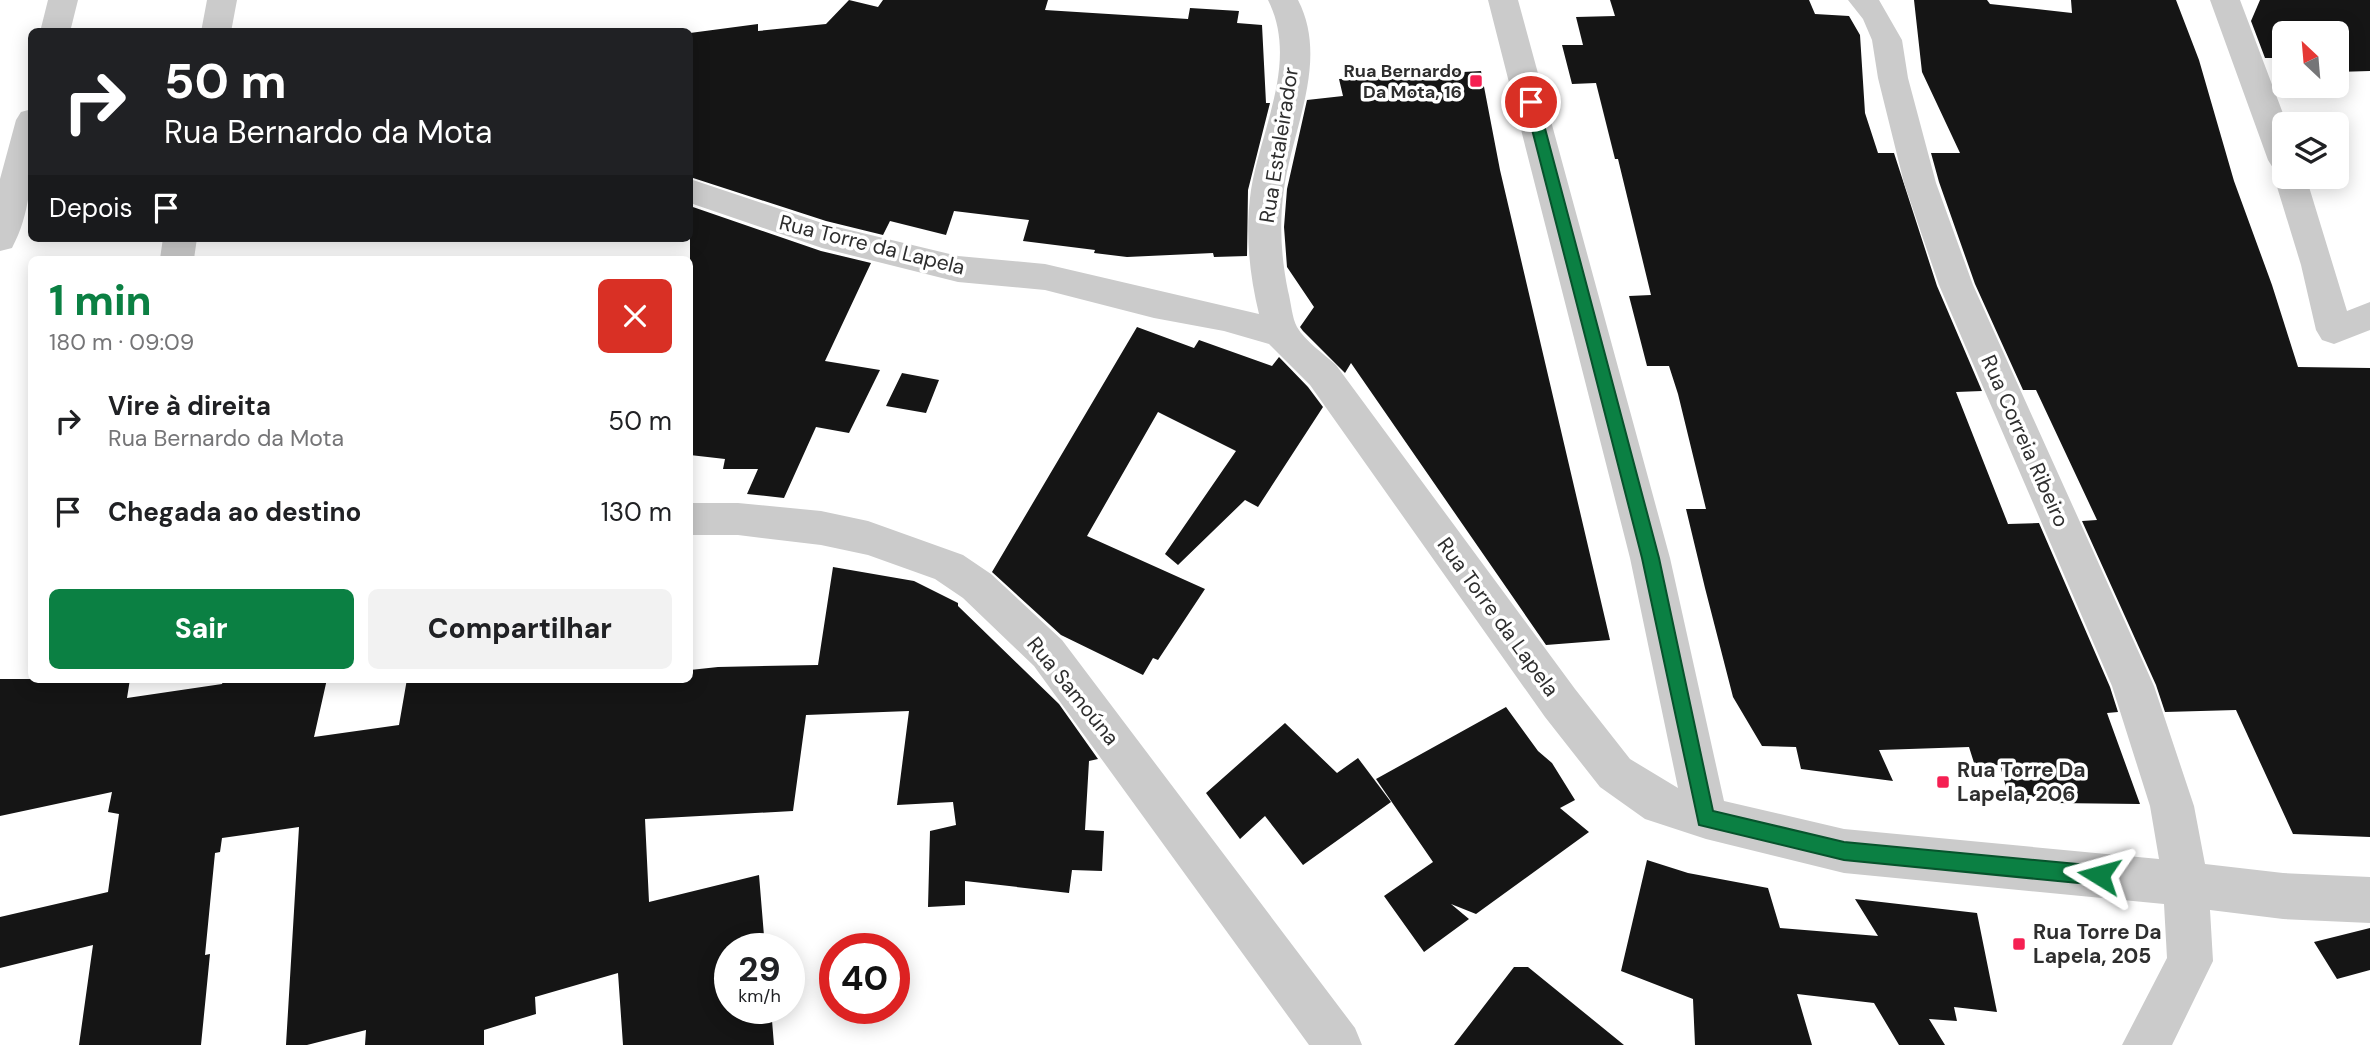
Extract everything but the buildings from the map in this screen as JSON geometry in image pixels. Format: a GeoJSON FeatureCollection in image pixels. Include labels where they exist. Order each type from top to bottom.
{"type":"FeatureCollection","features":[{"type":"Feature","properties":{"kind":"street"},"geometry":{"type":"LineString","coordinates":[[56,28],[64,0]]}},
{"type":"Feature","properties":{"kind":"street"},"geometry":{"type":"LineString","coordinates":[[217,28],[222,0]]}},
{"type":"Feature","properties":{"kind":"street","name":"Rua Estaleirador"},"geometry":{"type":"LineString","coordinates":[[1280,334],[1267,273],[1264,231],[1269,182],[1286,120],[1296,31],[1283,0]]}},
{"type":"Feature","properties":{"kind":"street"},"geometry":{"type":"LineString","coordinates":[[1503,0],[1650,558],[1706,818]]}},
{"type":"Feature","properties":{"kind":"street","name":"Rua Correia Ribeiro"},"geometry":{"type":"LineString","coordinates":[[1863,0],[1876,16],[1887,40],[1893,78],[1920,183],[1956,285],[2133,686],[2172,806],[2186,884],[2190,961],[2146,1045]]}},
{"type":"Feature","properties":{"kind":"street"},"geometry":{"type":"LineString","coordinates":[[2225,0],[2272,127]]}},
{"type":"Feature","properties":{"kind":"street"},"geometry":{"type":"LineString","coordinates":[[0,239],[28,135]]}},
{"type":"Feature","properties":{"kind":"street"},"geometry":{"type":"LineString","coordinates":[[2294,189],[2318,264],[2334,330],[2370,316]]}},
{"type":"Feature","properties":{"kind":"street","name":"Rua Torre da Lapela"},"geometry":{"type":"LineString","coordinates":[[693,192],[822,236],[958,269],[1045,277],[1154,305],[1224,317],[1280,334],[1323,375],[1560,703],[1615,774],[1660,804],[1706,818],[1844,851],[2283,896],[2370,900]]}},
{"type":"Feature","properties":{"kind":"street","name":"Rua Samoúna"},"geometry":{"type":"LineString","coordinates":[[693,519],[752,520],[821,528],[868,538],[949,567],[977,586],[1048,653],[1338,1045]]}},
{"type":"Feature","properties":{"kind":"place","name":"Rua Bernardo Da Mota, 16"},"geometry":{"type":"Point","coordinates":[1476,81]}},
{"type":"Feature","properties":{"kind":"place","name":"Rua Torre Da Lapela, 206"},"geometry":{"type":"Point","coordinates":[1943,782]}},
{"type":"Feature","properties":{"kind":"place","name":"Rua Torre Da Lapela, 205"},"geometry":{"type":"Point","coordinates":[2019,944]}},
{"type":"Feature","properties":{"kind":"route"},"geometry":{"type":"LineString","coordinates":[[1531,102],[1650,558],[1706,818],[1844,851],[2099,875]]}}]}
